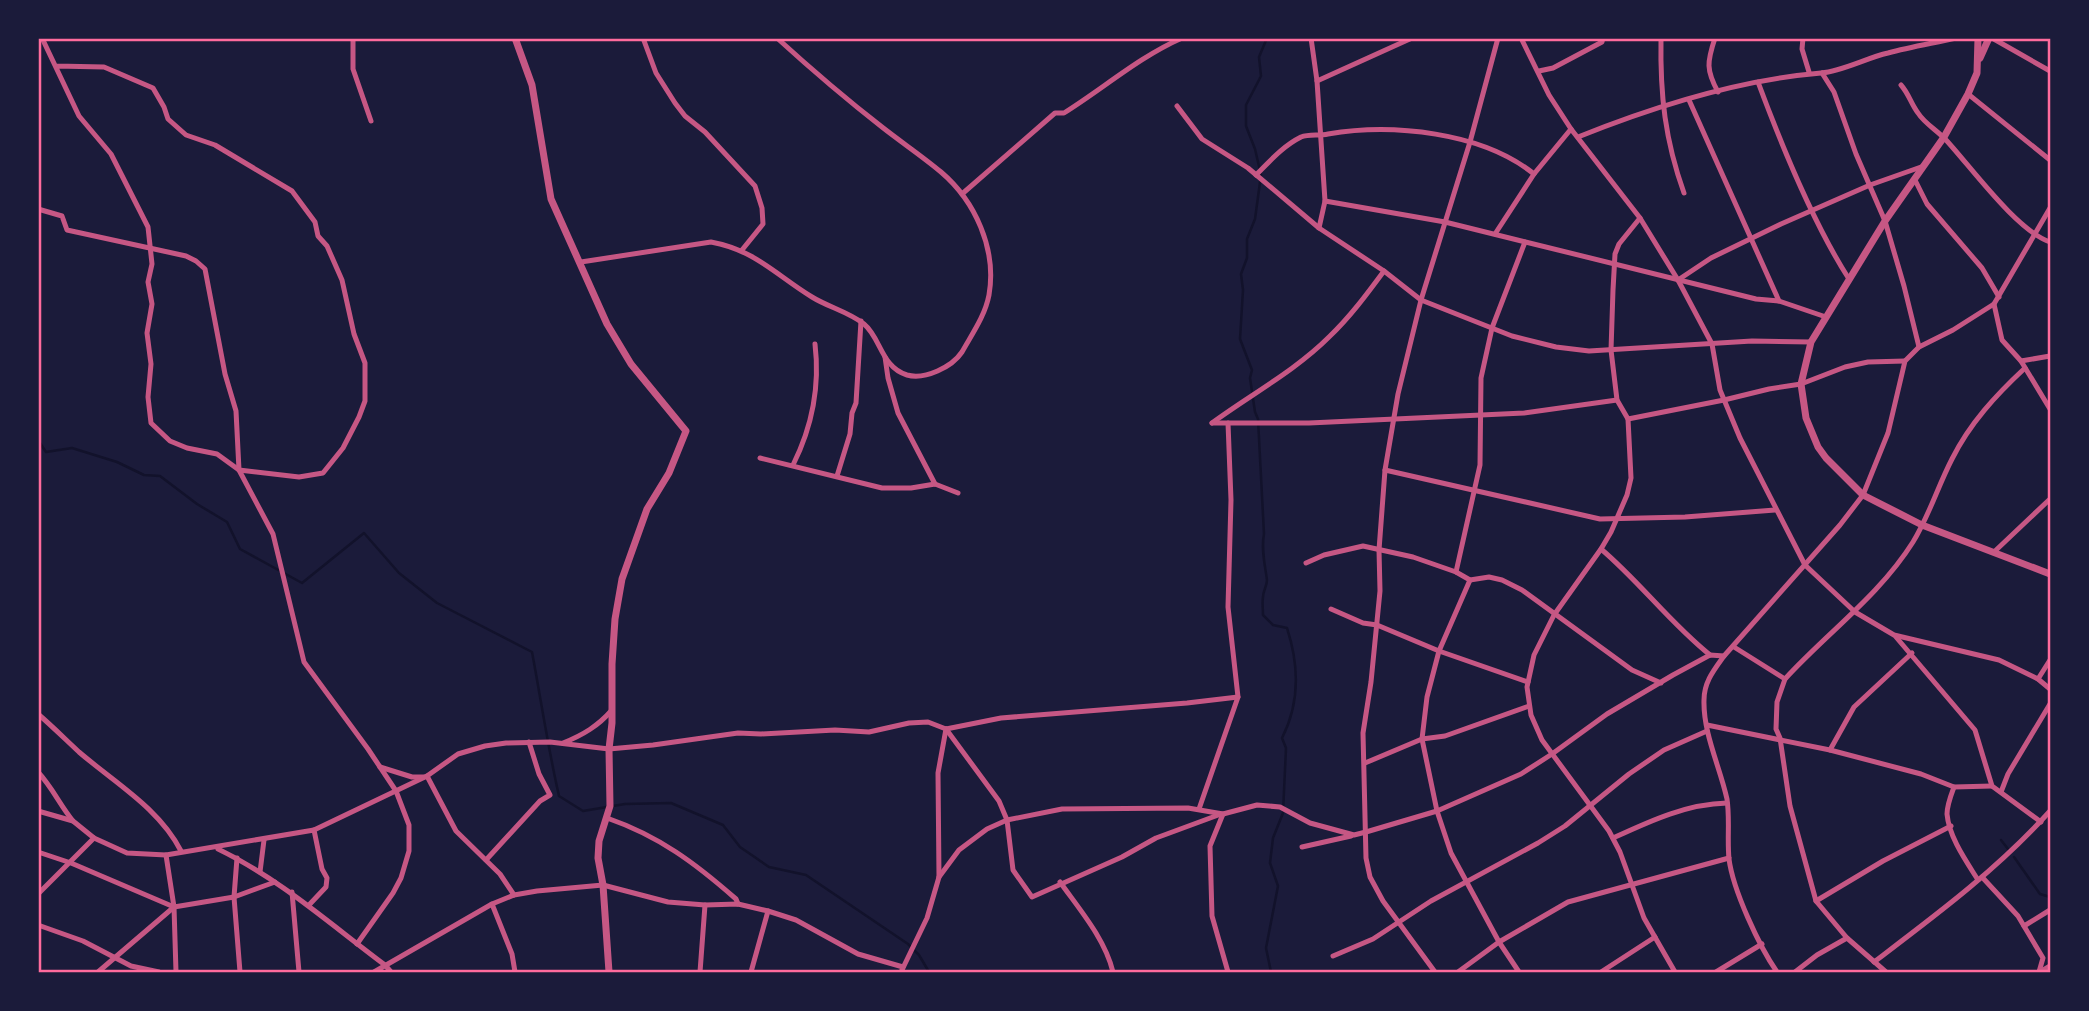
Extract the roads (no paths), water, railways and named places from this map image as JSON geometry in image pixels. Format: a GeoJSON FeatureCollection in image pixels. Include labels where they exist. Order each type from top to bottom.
{"type":"FeatureCollection","features":[{"type":"Feature","properties":{"kind":"street"},"geometry":{"type":"LineString","coordinates":[[42,38],[79,116],[115,161],[148,228],[152,264],[148,282],[152,304],[147,333],[151,364],[148,397],[151,423],[170,441],[187,448],[217,454],[239,470],[299,477],[324,473],[343,448],[365,401],[365,363],[354,334],[342,280],[327,246],[318,236],[314,222],[292,191],[215,145],[186,135],[168,119],[153,88],[104,66],[56,65]]}},
{"type":"Feature","properties":{"kind":"street"},"geometry":{"type":"LineString","coordinates":[[353,38],[353,69],[371,121]]}},
{"type":"Feature","properties":{"kind":"street"},"geometry":{"type":"LineString","coordinates":[[515,38],[532,85],[551,199],[607,324],[631,364],[686,430],[669,473],[647,509],[622,579],[615,619],[609,749],[610,796],[608,815],[599,841],[598,858],[603,885],[609,972]]}},
{"type":"Feature","properties":{"kind":"street"},"geometry":{"type":"LineString","coordinates":[[643,38],[656,73],[680,109],[755,186],[762,208],[763,223],[742,250]]}},
{"type":"Feature","properties":{"kind":"street"},"geometry":{"type":"LineString","coordinates":[[581,262],[711,242],[742,250],[813,298],[861,321],[894,368],[908,376],[945,369],[957,359],[983,316],[989,294],[988,252],[982,229],[969,202],[943,173],[863,112],[777,38]]}},
{"type":"Feature","properties":{"kind":"street"},"geometry":{"type":"LineString","coordinates":[[962,194],[1055,113],[1064,113],[1145,57],[1182,38]]}},
{"type":"Feature","properties":{"kind":"street"},"geometry":{"type":"LineString","coordinates":[[1311,38],[1317,81],[1325,201],[1319,228]]}},
{"type":"Feature","properties":{"kind":"street"},"geometry":{"type":"LineString","coordinates":[[1317,81],[1412,38]]}},
{"type":"Feature","properties":{"kind":"street"},"geometry":{"type":"LineString","coordinates":[[1436,972],[1383,901],[1370,877],[1366,859],[1363,733],[1380,591],[1379,550],[1385,470],[1394,419],[1421,300],[1470,142],[1498,38]]}},
{"type":"Feature","properties":{"kind":"street"},"geometry":{"type":"LineString","coordinates":[[1521,38],[1549,94],[1571,129],[1640,218],[1712,344],[1724,400],[1775,510],[1805,565],[1855,612],[1894,635],[1912,653],[1975,730],[1992,786]]}},
{"type":"Feature","properties":{"kind":"street"},"geometry":{"type":"LineString","coordinates":[[1661,38],[1660,79],[1663,105],[1671,157],[1684,193]]}},
{"type":"Feature","properties":{"kind":"street"},"geometry":{"type":"LineString","coordinates":[[1715,38],[1709,58],[1709,73],[1718,92]]}},
{"type":"Feature","properties":{"kind":"street"},"geometry":{"type":"LineString","coordinates":[[1803,38],[1802,49],[1809,72]]}},
{"type":"Feature","properties":{"kind":"street"},"geometry":{"type":"LineString","coordinates":[[1577,137],[1663,105],[1758,82],[1809,72],[1822,73],[1887,53],[1956,38]]}},
{"type":"Feature","properties":{"kind":"street"},"geometry":{"type":"LineString","coordinates":[[1978,38],[1977,73],[1968,94],[1944,137],[1885,221],[1811,342],[1801,384],[1806,418],[1818,447],[1863,495],[1922,525],[2050,574]]}},
{"type":"Feature","properties":{"kind":"street"},"geometry":{"type":"LineString","coordinates":[[1979,58],[1991,38],[2050,71]]}},
{"type":"Feature","properties":{"kind":"street"},"geometry":{"type":"LineString","coordinates":[[1539,71],[1553,68],[1602,40]]}},
{"type":"Feature","properties":{"kind":"street"},"geometry":{"type":"LineString","coordinates":[[1822,73],[1834,92],[1856,154],[1885,221],[1919,347]]}},
{"type":"Feature","properties":{"kind":"street"},"geometry":{"type":"LineString","coordinates":[[1758,82],[1794,171],[1836,260],[1849,279]]}},
{"type":"Feature","properties":{"kind":"street"},"geometry":{"type":"LineString","coordinates":[[1901,85],[1909,94],[1918,114],[1944,137],[2033,235],[2050,242]]}},
{"type":"Feature","properties":{"kind":"street"},"geometry":{"type":"LineString","coordinates":[[1968,94],[2050,160]]}},
{"type":"Feature","properties":{"kind":"street"},"geometry":{"type":"LineString","coordinates":[[1689,100],[1779,300]]}},
{"type":"Feature","properties":{"kind":"street"},"geometry":{"type":"LineString","coordinates":[[1177,106],[1202,139],[1256,175],[1319,228],[1384,271],[1421,300],[1492,328],[1556,347],[1589,351],[1781,341],[1811,342]]}},
{"type":"Feature","properties":{"kind":"street"},"geometry":{"type":"LineString","coordinates":[[1256,175],[1279,151],[1303,136],[1359,129],[1415,132],[1470,142],[1513,159],[1534,174]]}},
{"type":"Feature","properties":{"kind":"street"},"geometry":{"type":"LineString","coordinates":[[1495,234],[1534,174],[1571,129]]}},
{"type":"Feature","properties":{"kind":"street"},"geometry":{"type":"LineString","coordinates":[[1678,281],[1711,258],[1780,224],[1870,185],[1921,167]]}},
{"type":"Feature","properties":{"kind":"street"},"geometry":{"type":"LineString","coordinates":[[1915,180],[1927,204],[1982,268],[1999,297]]}},
{"type":"Feature","properties":{"kind":"street"},"geometry":{"type":"LineString","coordinates":[[1325,201],[1445,222],[1678,281],[1756,299],[1779,300],[1826,317]]}},
{"type":"Feature","properties":{"kind":"street"},"geometry":{"type":"LineString","coordinates":[[1777,972],[1735,886],[1729,858],[1727,803],[1707,728],[1704,700],[1706,687],[1724,656],[1863,495],[1888,433],[1905,361],[1919,347],[1953,330],[1994,303],[2050,208]]}},
{"type":"Feature","properties":{"kind":"street"},"geometry":{"type":"LineString","coordinates":[[38,209],[62,216],[67,230],[150,247],[196,261],[205,269],[212,317],[236,411],[239,470],[273,534],[304,662],[396,791],[409,825],[409,851],[393,893],[357,944]]}},
{"type":"Feature","properties":{"kind":"street"},"geometry":{"type":"LineString","coordinates":[[1640,218],[1619,244],[1614,265],[1611,350],[1617,400],[1628,419],[1631,478],[1627,495],[1601,549],[1554,615],[1534,655],[1528,682],[1529,706],[1542,740],[1613,838],[1644,918],[1675,972]]}},
{"type":"Feature","properties":{"kind":"street"},"geometry":{"type":"LineString","coordinates":[[1456,572],[1480,465],[1481,378],[1492,328],[1525,242]]}},
{"type":"Feature","properties":{"kind":"street"},"geometry":{"type":"LineString","coordinates":[[1384,271],[1350,316],[1328,339],[1304,360],[1212,423],[1309,423],[1524,413],[1617,400]]}},
{"type":"Feature","properties":{"kind":"street"},"geometry":{"type":"LineString","coordinates":[[1994,303],[2002,340],[2021,361],[2050,409]]}},
{"type":"Feature","properties":{"kind":"street"},"geometry":{"type":"LineString","coordinates":[[837,475],[850,434],[856,403],[861,321]]}},
{"type":"Feature","properties":{"kind":"street"},"geometry":{"type":"LineString","coordinates":[[793,465],[810,422],[816,395],[818,367],[815,344]]}},
{"type":"Feature","properties":{"kind":"street"},"geometry":{"type":"LineString","coordinates":[[2021,361],[2050,356]]}},
{"type":"Feature","properties":{"kind":"street"},"geometry":{"type":"LineString","coordinates":[[885,357],[898,413],[935,484]]}},
{"type":"Feature","properties":{"kind":"street"},"geometry":{"type":"LineString","coordinates":[[1628,419],[1769,388],[1801,384],[1845,367],[1868,362],[1905,361]]}},
{"type":"Feature","properties":{"kind":"street"},"geometry":{"type":"LineString","coordinates":[[1885,972],[1847,938],[1816,901],[1790,806],[1775,719],[1785,679],[1888,577],[1913,542],[1950,462],[1973,424],[1996,396],[2025,368]]}},
{"type":"Feature","properties":{"kind":"street"},"geometry":{"type":"LineString","coordinates":[[1199,809],[1238,697],[1228,607],[1231,500],[1228,423]]}},
{"type":"Feature","properties":{"kind":"street"},"geometry":{"type":"LineString","coordinates":[[760,458],[882,488],[911,488],[935,484],[958,493]]}},
{"type":"Feature","properties":{"kind":"street"},"geometry":{"type":"LineString","coordinates":[[1385,470],[1600,519],[1775,510]]}},
{"type":"Feature","properties":{"kind":"street"},"geometry":{"type":"LineString","coordinates":[[1994,552],[2050,499]]}},
{"type":"Feature","properties":{"kind":"street"},"geometry":{"type":"LineString","coordinates":[[1306,562],[1363,545],[1413,557],[1456,572],[1470,580],[1489,577],[1502,580],[1522,590],[1632,670],[1661,682]]}},
{"type":"Feature","properties":{"kind":"street"},"geometry":{"type":"LineString","coordinates":[[1601,549],[1629,573],[1692,640],[1710,655]]}},
{"type":"Feature","properties":{"kind":"street"},"geometry":{"type":"LineString","coordinates":[[1470,580],[1439,651],[1427,697],[1422,739],[1437,811],[1451,853],[1499,942],[1519,972]]}},
{"type":"Feature","properties":{"kind":"street"},"geometry":{"type":"LineString","coordinates":[[1331,608],[1363,623],[1377,625],[1439,651],[1528,682]]}},
{"type":"Feature","properties":{"kind":"street"},"geometry":{"type":"LineString","coordinates":[[1894,635],[1999,660],[2038,679],[2050,689]]}},
{"type":"Feature","properties":{"kind":"street"},"geometry":{"type":"LineString","coordinates":[[1734,646],[1785,679]]}},
{"type":"Feature","properties":{"kind":"street"},"geometry":{"type":"LineString","coordinates":[[1830,750],[1854,707],[1912,653]]}},
{"type":"Feature","properties":{"kind":"street"},"geometry":{"type":"LineString","coordinates":[[1302,848],[1437,811],[1521,774],[1607,714],[1661,682],[1710,655],[1724,656]]}},
{"type":"Feature","properties":{"kind":"street"},"geometry":{"type":"LineString","coordinates":[[2038,679],[2050,660]]}},
{"type":"Feature","properties":{"kind":"street"},"geometry":{"type":"LineString","coordinates":[[946,729],[1001,718],[1187,704],[1238,697]]}},
{"type":"Feature","properties":{"kind":"street"},"geometry":{"type":"LineString","coordinates":[[2001,792],[2008,774],[2050,704]]}},
{"type":"Feature","properties":{"kind":"street"},"geometry":{"type":"LineString","coordinates":[[1365,763],[1422,739],[1445,736],[1529,706]]}},
{"type":"Feature","properties":{"kind":"street"},"geometry":{"type":"LineString","coordinates":[[561,743],[582,735],[602,722],[612,710]]}},
{"type":"Feature","properties":{"kind":"street"},"geometry":{"type":"LineString","coordinates":[[38,714],[149,811],[166,828],[181,851]]}},
{"type":"Feature","properties":{"kind":"street"},"geometry":{"type":"LineString","coordinates":[[38,772],[51,786],[73,821],[94,838],[127,853],[166,855],[314,830],[427,776],[471,748],[506,743],[550,742],[609,749],[738,733],[835,730],[869,732],[909,723],[928,722],[946,729],[999,801],[1007,820],[1013,870],[1032,897],[1060,882],[1122,857],[1156,838],[1257,805],[1280,807],[1310,823],[1354,835]]}},
{"type":"Feature","properties":{"kind":"street"},"geometry":{"type":"LineString","coordinates":[[1333,956],[1373,939],[1431,901],[1466,884],[1565,826],[1664,750],[1707,728],[1780,738],[1921,774],[1954,787],[1992,786],[2041,822]]}},
{"type":"Feature","properties":{"kind":"street"},"geometry":{"type":"LineString","coordinates":[[374,972],[492,904],[514,895],[603,885],[668,901],[705,905],[738,904],[768,911],[796,920],[858,954],[902,970],[916,944],[939,877],[938,773],[946,729]]}},
{"type":"Feature","properties":{"kind":"street"},"geometry":{"type":"LineString","coordinates":[[486,860],[540,801],[550,796],[539,774],[531,743]]}},
{"type":"Feature","properties":{"kind":"street"},"geometry":{"type":"LineString","coordinates":[[379,766],[412,777],[427,776]]}},
{"type":"Feature","properties":{"kind":"street"},"geometry":{"type":"LineString","coordinates":[[427,776],[456,831],[500,874],[514,895]]}},
{"type":"Feature","properties":{"kind":"street"},"geometry":{"type":"LineString","coordinates":[[1954,787],[1947,815],[1956,841],[1980,879],[2024,926],[2043,958],[2039,972]]}},
{"type":"Feature","properties":{"kind":"street"},"geometry":{"type":"LineString","coordinates":[[1613,838],[1679,810],[1707,803],[1727,803]]}},
{"type":"Feature","properties":{"kind":"street"},"geometry":{"type":"LineString","coordinates":[[939,877],[959,850],[987,829],[1007,820],[1062,809],[1199,809],[1223,814]]}},
{"type":"Feature","properties":{"kind":"street"},"geometry":{"type":"LineString","coordinates":[[38,811],[73,821]]}},
{"type":"Feature","properties":{"kind":"street"},"geometry":{"type":"LineString","coordinates":[[1874,962],[2020,845],[2050,811]]}},
{"type":"Feature","properties":{"kind":"street"},"geometry":{"type":"LineString","coordinates":[[1223,814],[1210,846],[1212,916],[1228,972]]}},
{"type":"Feature","properties":{"kind":"street"},"geometry":{"type":"LineString","coordinates":[[608,815],[660,840],[687,858],[736,899],[738,904]]}},
{"type":"Feature","properties":{"kind":"street"},"geometry":{"type":"LineString","coordinates":[[1816,901],[1951,825]]}},
{"type":"Feature","properties":{"kind":"street"},"geometry":{"type":"LineString","coordinates":[[309,905],[326,887],[327,878],[322,869],[314,830]]}},
{"type":"Feature","properties":{"kind":"street"},"geometry":{"type":"LineString","coordinates":[[38,894],[94,838]]}},
{"type":"Feature","properties":{"kind":"street"},"geometry":{"type":"LineString","coordinates":[[260,872],[264,840]]}},
{"type":"Feature","properties":{"kind":"street"},"geometry":{"type":"LineString","coordinates":[[216,848],[292,892],[391,972]]}},
{"type":"Feature","properties":{"kind":"street"},"geometry":{"type":"LineString","coordinates":[[38,852],[71,863],[174,907],[234,897],[275,882]]}},
{"type":"Feature","properties":{"kind":"street"},"geometry":{"type":"LineString","coordinates":[[166,855],[174,907],[176,972]]}},
{"type":"Feature","properties":{"kind":"street"},"geometry":{"type":"LineString","coordinates":[[237,858],[234,897],[240,972]]}},
{"type":"Feature","properties":{"kind":"street"},"geometry":{"type":"LineString","coordinates":[[1458,972],[1499,942],[1568,902],[1729,858]]}},
{"type":"Feature","properties":{"kind":"street"},"geometry":{"type":"LineString","coordinates":[[1060,882],[1097,935],[1113,972]]}},
{"type":"Feature","properties":{"kind":"street"},"geometry":{"type":"LineString","coordinates":[[292,892],[299,972]]}},
{"type":"Feature","properties":{"kind":"street"},"geometry":{"type":"LineString","coordinates":[[492,904],[512,954],[515,972]]}},
{"type":"Feature","properties":{"kind":"street"},"geometry":{"type":"LineString","coordinates":[[700,972],[705,905]]}},
{"type":"Feature","properties":{"kind":"street"},"geometry":{"type":"LineString","coordinates":[[98,972],[174,907]]}},
{"type":"Feature","properties":{"kind":"street"},"geometry":{"type":"LineString","coordinates":[[2024,926],[2050,910]]}},
{"type":"Feature","properties":{"kind":"street"},"geometry":{"type":"LineString","coordinates":[[751,972],[768,911]]}},
{"type":"Feature","properties":{"kind":"street"},"geometry":{"type":"LineString","coordinates":[[38,925],[83,941],[131,966],[159,972]]}},
{"type":"Feature","properties":{"kind":"street"},"geometry":{"type":"LineString","coordinates":[[1601,972],[1655,937]]}},
{"type":"Feature","properties":{"kind":"street"},"geometry":{"type":"LineString","coordinates":[[1795,972],[1817,955],[1847,938]]}},
{"type":"Feature","properties":{"kind":"street"},"geometry":{"type":"LineString","coordinates":[[1716,972],[1762,944]]}},
{"type":"Feature","properties":{"kind":"street"},"geometry":{"type":"LineString","coordinates":[[2039,972],[2050,966]]}},
{"type":"Feature","properties":{"kind":"waterway"},"geometry":{"type":"LineString","coordinates":[[1267,38],[1259,57],[1261,76],[1246,105],[1246,126],[1261,175],[1255,219],[1247,239],[1247,258],[1241,274],[1243,290],[1240,339],[1252,370],[1250,378],[1258,419],[1263,551],[1267,580],[1263,595],[1263,615],[1273,625],[1287,628],[1294,656],[1296,684],[1292,711],[1282,738],[1286,748],[1283,813],[1273,838],[1270,863],[1278,886],[1266,948],[1271,972]]}},
{"type":"Feature","properties":{"kind":"waterway"},"geometry":{"type":"LineString","coordinates":[[38,440],[46,452],[72,448],[117,462],[144,475],[160,476],[197,504],[227,522],[240,549],[302,583],[364,533],[399,573],[437,603],[532,652],[559,796],[583,811],[625,804],[671,803],[723,825],[740,847],[769,867],[806,875],[908,944],[919,955],[929,972]]}},
{"type":"Feature","properties":{"kind":"waterway"},"geometry":{"type":"LineString","coordinates":[[2001,840],[2008,849]]}},
{"type":"Feature","properties":{"kind":"waterway"},"geometry":{"type":"LineString","coordinates":[[2014,857],[2040,894],[2050,897]]}}]}
